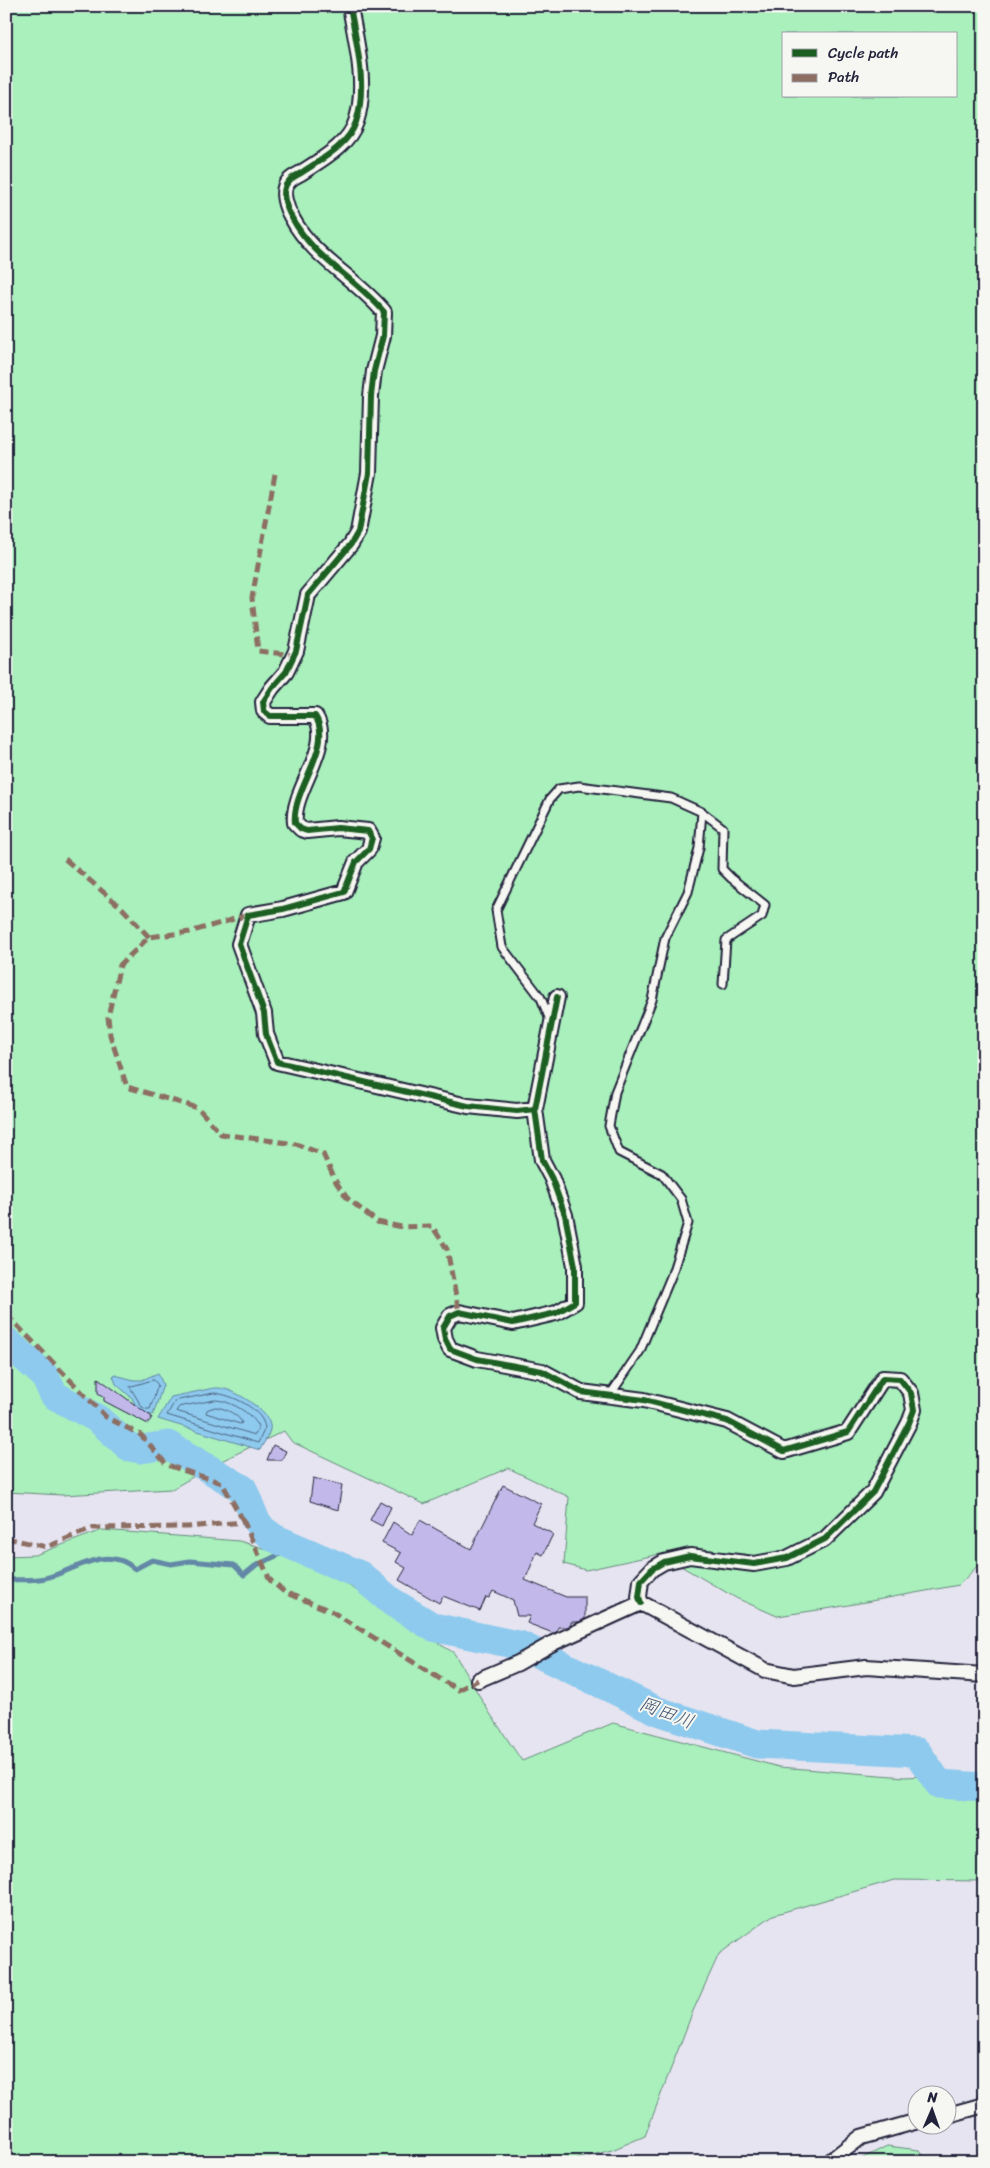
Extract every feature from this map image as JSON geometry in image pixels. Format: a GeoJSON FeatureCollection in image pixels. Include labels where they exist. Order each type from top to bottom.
{"type":"FeatureCollection","features":[{"type":"Feature","properties":{"kind":"street"},"geometry":{"type":"LineString","coordinates":[[350,6],[360,68],[361,89],[356,123],[349,135],[336,148],[288,182],[284,192],[291,217],[307,240],[326,261],[374,299],[384,312],[383,336],[374,371],[371,396],[369,473],[358,532],[352,544],[308,595],[296,651],[286,672],[263,702],[264,711],[270,716],[315,716],[320,722],[321,732],[315,760],[295,808],[295,823],[301,829],[307,831],[359,829],[368,831],[372,838],[369,849],[356,862],[344,892],[283,909],[248,914],[239,944],[264,1013],[266,1034],[277,1062],[468,1106],[517,1111],[535,1109]]}},
{"type":"Feature","properties":{"kind":"street"},"geometry":{"type":"LineString","coordinates":[[557,997],[535,1109],[542,1160],[552,1178],[565,1215],[575,1266],[575,1302],[556,1314],[513,1323],[458,1312],[450,1316],[443,1328],[445,1339],[450,1349],[477,1359],[542,1371],[582,1392],[644,1400],[727,1421],[784,1451],[848,1432],[883,1378],[900,1379],[911,1393],[914,1410],[873,1492],[825,1539],[787,1558],[754,1564],[690,1556],[664,1562],[652,1568],[641,1581],[639,1597],[641,1603],[765,1670],[794,1676],[866,1667],[984,1675]]}},
{"type":"Feature","properties":{"kind":"street"},"geometry":{"type":"LineString","coordinates":[[478,1680],[518,1663],[554,1643],[641,1603]]}},
{"type":"Feature","properties":{"kind":"street"},"geometry":{"type":"LineString","coordinates":[[958,2112],[982,2106]]}},
{"type":"Feature","properties":{"kind":"street"},"geometry":{"type":"LineString","coordinates":[[829,2162],[861,2137],[908,2125]]}},
{"type":"Feature","properties":{"kind":"lane"},"geometry":{"type":"LineString","coordinates":[[552,1025],[542,998],[502,947],[496,910],[550,799],[559,789],[580,786],[671,798],[702,812],[722,828],[722,869],[764,905],[762,916],[726,940],[723,984]]}},
{"type":"Feature","properties":{"kind":"lane"},"geometry":{"type":"LineString","coordinates":[[609,1396],[640,1351],[672,1274],[688,1223],[681,1199],[662,1174],[618,1152],[609,1126],[615,1092],[652,1000],[665,938],[688,892],[699,848],[702,812]]}},
{"type":"Feature","properties":{"kind":"lane"},"geometry":{"type":"LineString","coordinates":[[982,2106],[984,2092]]}},
{"type":"Feature","properties":{"kind":"green space"},"geometry":{"type":"Polygon","coordinates":[[[6,6],[984,6],[984,1559],[959,1585],[777,1616],[736,1598],[660,1554],[586,1570],[564,1564],[569,1497],[508,1468],[424,1504],[292,1442],[284,1431],[217,1463],[172,1489],[62,1495],[6,1492],[6,6]]]}},
{"type":"Feature","properties":{"kind":"green space"},"geometry":{"type":"Polygon","coordinates":[[[102,1530],[239,1541],[312,1562],[454,1653],[489,1712],[522,1761],[613,1723],[779,1767],[905,1777],[984,1773],[984,1881],[894,1880],[773,1915],[719,1954],[693,2011],[645,2136],[612,2150],[565,2162],[6,2162],[6,1556],[35,1555],[102,1530]]]}},
{"type":"Feature","properties":{"kind":"green space"},"geometry":{"type":"Polygon","coordinates":[[[887,2146],[919,2150],[929,2162],[855,2162],[887,2146]]]}},
{"type":"Feature","properties":{"kind":"water"},"geometry":{"type":"Polygon","coordinates":[[[158,1373],[163,1385],[153,1415],[138,1411],[132,1398],[116,1384],[113,1376],[142,1380],[158,1373]]]}},
{"type":"Feature","properties":{"kind":"water"},"geometry":{"type":"Polygon","coordinates":[[[214,1388],[224,1389],[237,1394],[252,1403],[264,1414],[270,1428],[269,1434],[260,1450],[158,1419],[171,1397],[214,1388]]]}},
{"type":"Feature","properties":{"kind":"building"},"geometry":{"type":"Polygon","coordinates":[[[98,1378],[152,1417],[148,1424],[104,1401],[104,1397],[98,1393],[98,1378]]]}},
{"type":"Feature","properties":{"kind":"building"},"geometry":{"type":"Polygon","coordinates":[[[273,1445],[286,1451],[282,1460],[267,1460],[273,1445]]]}},
{"type":"Feature","properties":{"kind":"building"},"geometry":{"type":"Polygon","coordinates":[[[313,1478],[342,1485],[338,1510],[310,1501],[313,1478]]]}},
{"type":"Feature","properties":{"kind":"building"},"geometry":{"type":"Polygon","coordinates":[[[503,1485],[541,1504],[532,1523],[553,1534],[543,1555],[537,1552],[525,1580],[566,1597],[585,1597],[585,1619],[579,1622],[571,1622],[571,1625],[567,1627],[558,1627],[557,1632],[553,1633],[527,1623],[530,1616],[517,1616],[513,1600],[493,1591],[489,1598],[486,1597],[480,1611],[443,1596],[439,1603],[399,1580],[406,1568],[396,1562],[401,1553],[382,1543],[393,1522],[412,1535],[420,1520],[471,1549],[503,1485]]]}},
{"type":"Feature","properties":{"kind":"building"},"geometry":{"type":"Polygon","coordinates":[[[380,1501],[391,1507],[382,1526],[370,1520],[380,1501]]]}},
{"type":"Feature","properties":{"kind":"waterway","name":"岡田川"},"geometry":{"type":"LineString","coordinates":[[6,1341],[44,1375],[54,1395],[98,1419],[129,1447],[141,1449],[168,1445],[243,1489],[255,1519],[262,1529],[274,1538],[360,1575],[392,1602],[433,1627],[522,1646],[658,1711],[757,1744],[917,1752],[939,1784],[984,1787]]}},
{"type":"Feature","properties":{"kind":"waterway"},"geometry":{"type":"LineString","coordinates":[[6,1580],[45,1578],[91,1561],[113,1558],[135,1569],[152,1560],[171,1564],[190,1561],[234,1565],[244,1575],[255,1566],[295,1547]]}},
{"type":"Feature","properties":{"kind":"marked path"},"geometry":{"type":"LineString","coordinates":[[275,474],[252,598],[258,651],[294,655]]}},
{"type":"Feature","properties":{"kind":"marked path"},"geometry":{"type":"LineString","coordinates":[[65,859],[123,909],[149,937]]}},
{"type":"Feature","properties":{"kind":"marked path"},"geometry":{"type":"LineString","coordinates":[[248,915],[190,932],[149,937],[120,965],[108,1017],[110,1035],[127,1087],[198,1108],[221,1134],[296,1144],[323,1154],[336,1182],[347,1198],[377,1222],[402,1227],[432,1226],[447,1249],[459,1312]]}},
{"type":"Feature","properties":{"kind":"marked path"},"geometry":{"type":"LineString","coordinates":[[6,1314],[106,1417],[141,1435],[167,1465],[222,1483],[244,1522]]}},
{"type":"Feature","properties":{"kind":"marked path"},"geometry":{"type":"LineString","coordinates":[[6,1538],[47,1547],[92,1528],[187,1527],[244,1522],[270,1580],[284,1592],[331,1611],[458,1690],[478,1680]]}},
{"type":"Feature","properties":{"kind":"cycle path"},"geometry":{"type":"LineString","coordinates":[[350,6],[358,49],[361,79],[361,93],[356,122],[352,131],[340,145],[289,181],[284,190],[284,195],[290,214],[312,245],[384,312],[383,336],[374,371],[371,396],[369,473],[358,532],[351,544],[308,595],[296,651],[286,672],[263,702],[264,711],[270,716],[315,716],[320,728],[320,741],[299,797],[295,823],[301,829],[307,831],[338,828],[368,831],[372,838],[369,849],[356,862],[344,892],[283,909],[248,915],[239,944],[264,1013],[266,1034],[277,1062],[468,1106],[517,1111],[535,1109]]}},
{"type":"Feature","properties":{"kind":"cycle path"},"geometry":{"type":"LineString","coordinates":[[557,997],[535,1109],[542,1160],[552,1179],[565,1215],[575,1266],[575,1302],[556,1313],[513,1323],[459,1312],[450,1316],[443,1328],[445,1339],[450,1349],[477,1359],[542,1371],[581,1392],[644,1400],[727,1421],[784,1451],[848,1432],[883,1378],[900,1379],[911,1393],[914,1410],[873,1492],[825,1539],[787,1558],[754,1564],[690,1556],[664,1562],[652,1569],[641,1581],[639,1597],[641,1603]]}}]}
